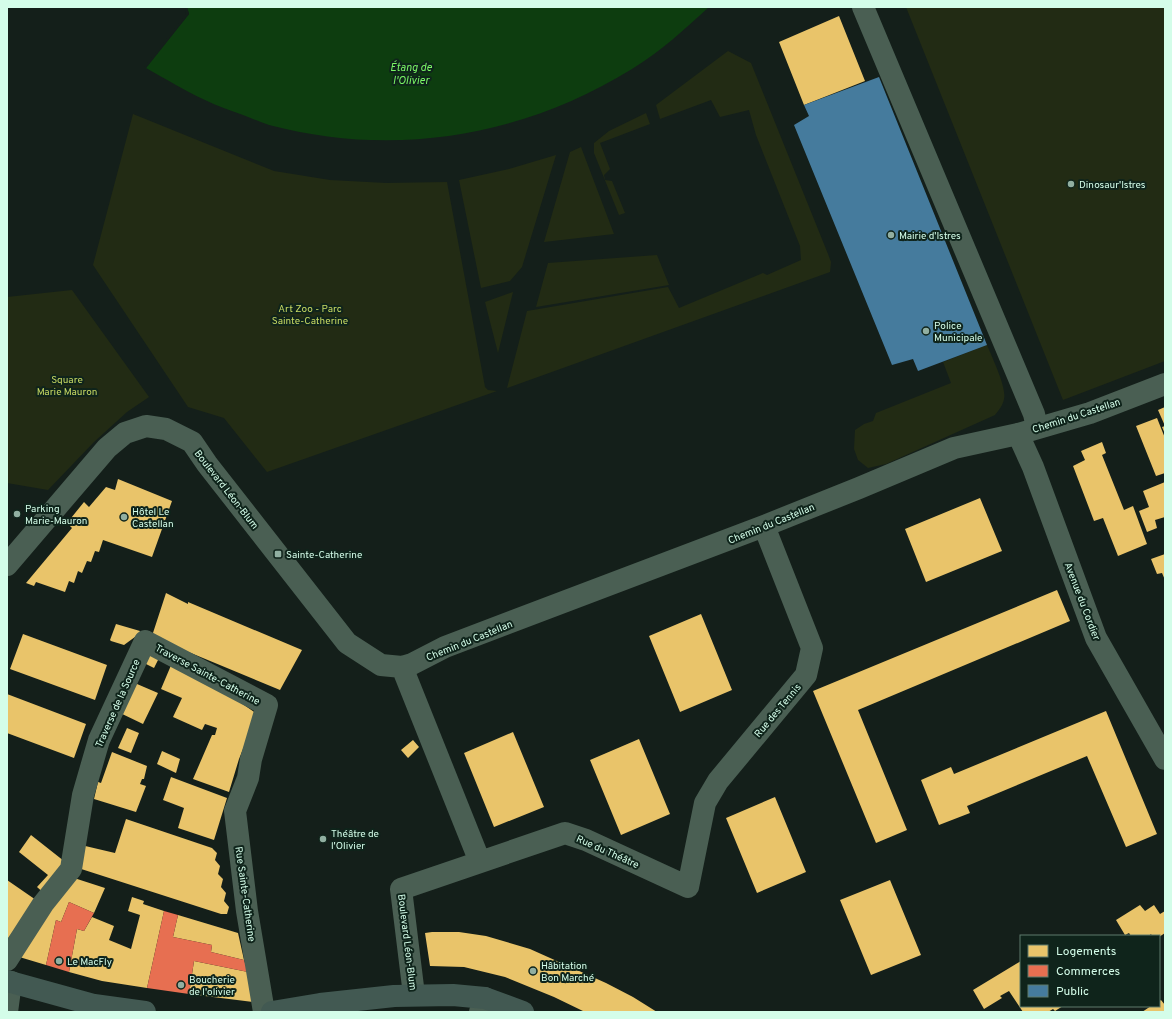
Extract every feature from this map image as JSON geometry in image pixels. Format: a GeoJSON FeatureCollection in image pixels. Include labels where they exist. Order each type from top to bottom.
{"type":"FeatureCollection","features":[{"type":"Feature","properties":{"kind":"main road"},"geometry":{"type":"LineString","coordinates":[[9,982],[94,1005],[145,1012]]}},
{"type":"Feature","properties":{"kind":"main road"},"geometry":{"type":"LineString","coordinates":[[283,1011],[394,996],[453,995],[482,1005],[523,1012]]}},
{"type":"Feature","properties":{"kind":"street","name":"Avenue du Cordier"},"geometry":{"type":"LineString","coordinates":[[863,7],[1031,407],[1028,431],[1033,468],[1096,638],[1165,759]]}},
{"type":"Feature","properties":{"kind":"street","name":"Chemin du Castellan"},"geometry":{"type":"LineString","coordinates":[[381,664],[402,667],[412,664],[445,647],[764,526],[954,448],[1028,431],[1090,413],[1165,384]]}},
{"type":"Feature","properties":{"kind":"street","name":"Boulevard Léon-Blum"},"geometry":{"type":"LineString","coordinates":[[7,566],[107,448],[125,433],[146,426],[166,429],[192,442],[216,476],[348,643],[381,664]]}},
{"type":"Feature","properties":{"kind":"street","name":"Rue des Tennis"},"geometry":{"type":"LineString","coordinates":[[688,887],[705,803],[718,781],[806,675],[812,648],[764,526]]}},
{"type":"Feature","properties":{"kind":"street","name":"Traverse Sainte-Catherine"},"geometry":{"type":"LineString","coordinates":[[145,641],[267,705],[251,759],[248,778]]}},
{"type":"Feature","properties":{"kind":"street","name":"Traverse de la Source"},"geometry":{"type":"LineString","coordinates":[[7,960],[43,904],[71,869],[84,795],[99,740],[145,641]]}},
{"type":"Feature","properties":{"kind":"street"},"geometry":{"type":"LineString","coordinates":[[402,667],[480,862]]}},
{"type":"Feature","properties":{"kind":"street","name":"Rue Sainte-Catherine"},"geometry":{"type":"LineString","coordinates":[[248,778],[235,811],[246,911],[264,1012]]}},
{"type":"Feature","properties":{"kind":"street","name":"Rue du Théâtre"},"geometry":{"type":"LineString","coordinates":[[401,889],[565,833],[586,840],[688,887]]}},
{"type":"Feature","properties":{"kind":"street","name":"Boulevard Léon-Blum"},"geometry":{"type":"LineString","coordinates":[[401,889],[414,995]]}},
{"type":"Feature","properties":{"kind":"street"},"geometry":{"type":"LineString","coordinates":[[7,1012],[9,982]]}},
{"type":"Feature","properties":{"kind":"green space","name":"Dinosaur'Istres"},"geometry":{"type":"Polygon","coordinates":[[[906,7],[1165,7],[1165,361],[1063,400],[906,7]]]}},
{"type":"Feature","properties":{"kind":"green space"},"geometry":{"type":"Polygon","coordinates":[[[728,51],[751,63],[828,254],[831,262],[830,272],[507,388],[527,311],[668,287],[679,308],[763,273],[767,275],[801,260],[800,246],[756,135],[749,110],[720,117],[711,100],[660,119],[656,105],[728,51]]]}},
{"type":"Feature","properties":{"kind":"green space"},"geometry":{"type":"Polygon","coordinates":[[[646,113],[650,124],[600,143],[610,169],[604,175],[605,180],[612,181],[625,213],[619,215],[594,153],[594,143],[609,131],[646,113]]]}},
{"type":"Feature","properties":{"kind":"green space","name":"Art Zoo - Parc Sainte-Catherine"},"geometry":{"type":"Polygon","coordinates":[[[133,114],[274,171],[330,180],[386,183],[447,182],[485,387],[488,390],[497,391],[267,472],[224,418],[188,407],[93,265],[133,114]]]}},
{"type":"Feature","properties":{"kind":"green space"},"geometry":{"type":"Polygon","coordinates":[[[581,147],[614,234],[544,242],[570,152],[581,147]]]}},
{"type":"Feature","properties":{"kind":"green space"},"geometry":{"type":"Polygon","coordinates":[[[556,155],[522,267],[510,281],[481,288],[459,180],[509,169],[556,155]]]}},
{"type":"Feature","properties":{"kind":"green space"},"geometry":{"type":"Polygon","coordinates":[[[657,255],[669,285],[536,307],[548,263],[657,255]]]}},
{"type":"Feature","properties":{"kind":"green space","name":"Square Marie Mauron"},"geometry":{"type":"Polygon","coordinates":[[[72,290],[149,397],[127,412],[94,442],[48,490],[7,483],[7,297],[72,290]]]}},
{"type":"Feature","properties":{"kind":"green space"},"geometry":{"type":"Polygon","coordinates":[[[513,292],[498,353],[485,302],[513,292]]]}},
{"type":"Feature","properties":{"kind":"green space"},"geometry":{"type":"Polygon","coordinates":[[[987,345],[998,372],[1004,394],[1003,403],[995,415],[886,464],[868,468],[858,460],[854,449],[855,430],[864,424],[873,421],[876,413],[951,383],[943,362],[987,345]]]}},
{"type":"Feature","properties":{"kind":"water","name":"Étang de l'Olivier"},"geometry":{"type":"Polygon","coordinates":[[[187,7],[709,7],[662,48],[632,69],[590,92],[546,111],[502,125],[456,135],[410,140],[363,140],[316,135],[269,125],[210,102],[146,68],[189,14],[187,7]]]}},
{"type":"Feature","properties":{"kind":"pier"},"geometry":{"type":"Polygon","coordinates":[[[185,7],[187,7],[189,14],[146,68],[144,67],[186,14],[185,7]]]}},
{"type":"Feature","properties":{"kind":"building: Logements"},"geometry":{"type":"Polygon","coordinates":[[[839,16],[865,81],[804,105],[779,42],[839,16]]]}},
{"type":"Feature","properties":{"kind":"building: Logements"},"geometry":{"type":"Polygon","coordinates":[[[1165,407],[1165,426],[1158,410],[1165,407]]]}},
{"type":"Feature","properties":{"kind":"building: Logements"},"geometry":{"type":"Polygon","coordinates":[[[1157,418],[1165,438],[1165,473],[1156,476],[1136,426],[1157,418]]]}},
{"type":"Feature","properties":{"kind":"building: Logements"},"geometry":{"type":"Polygon","coordinates":[[[1165,426],[1165,434],[1162,427],[1165,426]]]}},
{"type":"Feature","properties":{"kind":"building: Logements"},"geometry":{"type":"Polygon","coordinates":[[[1102,442],[1106,453],[1102,455],[1124,510],[1133,506],[1147,544],[1118,556],[1103,518],[1094,521],[1073,466],[1085,460],[1081,451],[1102,442]]]}},
{"type":"Feature","properties":{"kind":"building: Logements","name":"Hôtel Le Castellan"},"geometry":{"type":"Polygon","coordinates":[[[118,479],[172,501],[152,557],[103,540],[99,552],[95,551],[91,562],[87,561],[82,573],[78,571],[74,583],[69,581],[65,592],[36,582],[34,586],[26,583],[72,528],[67,523],[84,502],[89,507],[106,487],[115,490],[118,479]]]}},
{"type":"Feature","properties":{"kind":"building: Logements"},"geometry":{"type":"Polygon","coordinates":[[[1165,482],[1165,517],[1155,520],[1157,528],[1147,532],[1139,511],[1149,507],[1143,491],[1165,482]]]}},
{"type":"Feature","properties":{"kind":"building: Logements"},"geometry":{"type":"Polygon","coordinates":[[[980,498],[1002,551],[926,582],[905,529],[980,498]]]}},
{"type":"Feature","properties":{"kind":"building: Logements"},"geometry":{"type":"Polygon","coordinates":[[[1165,554],[1165,580],[1162,573],[1157,574],[1151,559],[1165,554]]]}},
{"type":"Feature","properties":{"kind":"building: Logements"},"geometry":{"type":"Polygon","coordinates":[[[1057,590],[1070,621],[858,710],[907,830],[876,843],[813,691],[1057,590]]]}},
{"type":"Feature","properties":{"kind":"building: Logements"},"geometry":{"type":"Polygon","coordinates":[[[166,593],[188,604],[188,602],[302,650],[280,690],[174,646],[151,639],[166,593]]]}},
{"type":"Feature","properties":{"kind":"building: Logements"},"geometry":{"type":"Polygon","coordinates":[[[701,614],[732,690],[680,712],[649,636],[701,614]]]}},
{"type":"Feature","properties":{"kind":"building: Logements"},"geometry":{"type":"Polygon","coordinates":[[[116,624],[140,631],[139,634],[124,645],[111,641],[110,640],[116,624]]]}},
{"type":"Feature","properties":{"kind":"building: Logements"},"geometry":{"type":"Polygon","coordinates":[[[23,634],[107,665],[95,700],[10,669],[23,634]]]}},
{"type":"Feature","properties":{"kind":"building: Logements"},"geometry":{"type":"Polygon","coordinates":[[[145,649],[160,656],[154,668],[140,661],[145,649]]]}},
{"type":"Feature","properties":{"kind":"building: Logements"},"geometry":{"type":"Polygon","coordinates":[[[172,663],[231,696],[257,714],[239,759],[229,792],[193,779],[212,735],[215,735],[217,728],[205,724],[202,730],[173,717],[182,698],[161,689],[172,663]]]}},
{"type":"Feature","properties":{"kind":"building: Logements"},"geometry":{"type":"Polygon","coordinates":[[[130,681],[158,693],[143,724],[116,711],[130,681]]]}},
{"type":"Feature","properties":{"kind":"building: Logements"},"geometry":{"type":"Polygon","coordinates":[[[7,694],[86,724],[74,758],[7,733],[7,694]]]}},
{"type":"Feature","properties":{"kind":"building: Logements"},"geometry":{"type":"Polygon","coordinates":[[[1106,711],[1157,834],[1126,847],[1087,756],[967,806],[970,813],[939,825],[921,780],[951,767],[954,774],[1106,711]]]}},
{"type":"Feature","properties":{"kind":"building: Logements"},"geometry":{"type":"Polygon","coordinates":[[[127,728],[139,733],[131,753],[118,748],[127,728]]]}},
{"type":"Feature","properties":{"kind":"building: Logements"},"geometry":{"type":"Polygon","coordinates":[[[513,732],[544,807],[494,827],[464,753],[513,732]]]}},
{"type":"Feature","properties":{"kind":"building: Logements"},"geometry":{"type":"Polygon","coordinates":[[[639,739],[670,814],[621,835],[590,760],[639,739]]]}},
{"type":"Feature","properties":{"kind":"building: Logements"},"geometry":{"type":"Polygon","coordinates":[[[413,740],[419,747],[408,758],[401,750],[413,740]]]}},
{"type":"Feature","properties":{"kind":"building: Logements"},"geometry":{"type":"Polygon","coordinates":[[[162,751],[180,759],[176,773],[157,764],[162,751]]]}},
{"type":"Feature","properties":{"kind":"building: Logements"},"geometry":{"type":"Polygon","coordinates":[[[112,752],[147,766],[144,779],[142,779],[140,784],[146,786],[136,812],[94,799],[98,782],[101,783],[112,752]]]}},
{"type":"Feature","properties":{"kind":"building: Logements"},"geometry":{"type":"Polygon","coordinates":[[[171,777],[227,798],[214,840],[178,828],[184,808],[163,800],[171,777]]]}},
{"type":"Feature","properties":{"kind":"building: Logements"},"geometry":{"type":"Polygon","coordinates":[[[775,797],[806,872],[757,893],[726,818],[775,797]]]}},
{"type":"Feature","properties":{"kind":"building: Logements"},"geometry":{"type":"Polygon","coordinates":[[[126,819],[212,848],[217,853],[215,860],[220,866],[218,874],[223,879],[221,887],[226,893],[224,901],[229,907],[227,914],[221,914],[75,867],[81,845],[115,853],[126,819]]]}},
{"type":"Feature","properties":{"kind":"building: Logements"},"geometry":{"type":"Polygon","coordinates":[[[31,835],[69,865],[46,895],[37,887],[48,875],[19,852],[31,835]]]}},
{"type":"Feature","properties":{"kind":"building: Logements"},"geometry":{"type":"Polygon","coordinates":[[[71,877],[105,888],[94,913],[69,902],[61,922],[56,920],[46,965],[16,956],[71,877]]]}},
{"type":"Feature","properties":{"kind":"building: Logements"},"geometry":{"type":"Polygon","coordinates":[[[7,880],[36,900],[7,940],[7,880]]]}},
{"type":"Feature","properties":{"kind":"building: Logements"},"geometry":{"type":"Polygon","coordinates":[[[890,880],[921,955],[871,975],[840,900],[890,880]]]}},
{"type":"Feature","properties":{"kind":"building: Logements"},"geometry":{"type":"Polygon","coordinates":[[[132,897],[144,901],[143,904],[164,911],[147,988],[102,981],[69,972],[77,929],[84,931],[92,917],[114,926],[109,940],[131,949],[140,915],[128,911],[132,897]]]}},
{"type":"Feature","properties":{"kind":"building: Logements"},"geometry":{"type":"Polygon","coordinates":[[[1140,905],[1145,911],[1154,905],[1160,914],[1165,911],[1165,933],[1160,936],[1160,935],[1151,934],[1130,935],[1129,933],[1125,935],[1116,920],[1140,905]]]}},
{"type":"Feature","properties":{"kind":"building: Logements"},"geometry":{"type":"Polygon","coordinates":[[[178,915],[238,933],[244,960],[211,952],[212,945],[173,937],[178,915]]]}},
{"type":"Feature","properties":{"kind":"building: Logements","name":"Hâbitation Bon Marché"},"geometry":{"type":"Polygon","coordinates":[[[459,932],[486,936],[530,949],[606,983],[657,1012],[585,1012],[554,997],[505,977],[464,967],[430,966],[425,933],[459,932]]]}},
{"type":"Feature","properties":{"kind":"building: Logements"},"geometry":{"type":"Polygon","coordinates":[[[194,961],[248,972],[253,1002],[189,994],[194,961]]]}},
{"type":"Feature","properties":{"kind":"building: Logements"},"geometry":{"type":"Polygon","coordinates":[[[1020,962],[1020,1007],[1061,1007],[1055,1011],[1053,1009],[1048,1012],[1023,1012],[1009,991],[1000,996],[1002,998],[984,1009],[973,990],[1020,962]]]}},
{"type":"Feature","properties":{"kind":"building: Logements"},"geometry":{"type":"Polygon","coordinates":[[[1160,1000],[1165,1005],[1165,1012],[1142,1012],[1150,1007],[1160,1007],[1160,1000]]]}},
{"type":"Feature","properties":{"kind":"building: Commerces"},"geometry":{"type":"Polygon","coordinates":[[[69,902],[94,913],[84,931],[77,929],[69,972],[46,965],[56,920],[61,922],[69,902]]]}},
{"type":"Feature","properties":{"kind":"building: Commerces"},"geometry":{"type":"Polygon","coordinates":[[[164,911],[178,915],[173,937],[212,945],[211,952],[244,960],[248,972],[194,961],[189,994],[147,988],[164,911]]]}},
{"type":"Feature","properties":{"kind":"building: Public","name":"Mairie d'Istres"},"geometry":{"type":"Polygon","coordinates":[[[879,77],[987,345],[918,371],[913,359],[892,365],[794,125],[809,116],[804,105],[879,77]]]}},
{"type":"Feature","properties":{"kind":"place","name":"Dinosaur'Istres"},"geometry":{"type":"Point","coordinates":[1071,184]}},
{"type":"Feature","properties":{"kind":"place","name":"Mairie d'Istres"},"geometry":{"type":"Point","coordinates":[891,235]}},
{"type":"Feature","properties":{"kind":"place","name":"Police Municipale"},"geometry":{"type":"Point","coordinates":[926,331]}},
{"type":"Feature","properties":{"kind":"place","name":"Parking Marie-Mauron"},"geometry":{"type":"Point","coordinates":[17,514]}},
{"type":"Feature","properties":{"kind":"place","name":"Hôtel Le Castellan"},"geometry":{"type":"Point","coordinates":[124,517]}},
{"type":"Feature","properties":{"kind":"place","name":"Sainte-Catherine"},"geometry":{"type":"Point","coordinates":[278,554]}},
{"type":"Feature","properties":{"kind":"place","name":"Théâtre de l'Olivier"},"geometry":{"type":"Point","coordinates":[323,839]}},
{"type":"Feature","properties":{"kind":"place","name":"Le MacFly"},"geometry":{"type":"Point","coordinates":[59,961]}},
{"type":"Feature","properties":{"kind":"place","name":"Hâbitation Bon Marché"},"geometry":{"type":"Point","coordinates":[533,971]}},
{"type":"Feature","properties":{"kind":"place","name":"Boucherie de l'olivier"},"geometry":{"type":"Point","coordinates":[181,985]}}]}
